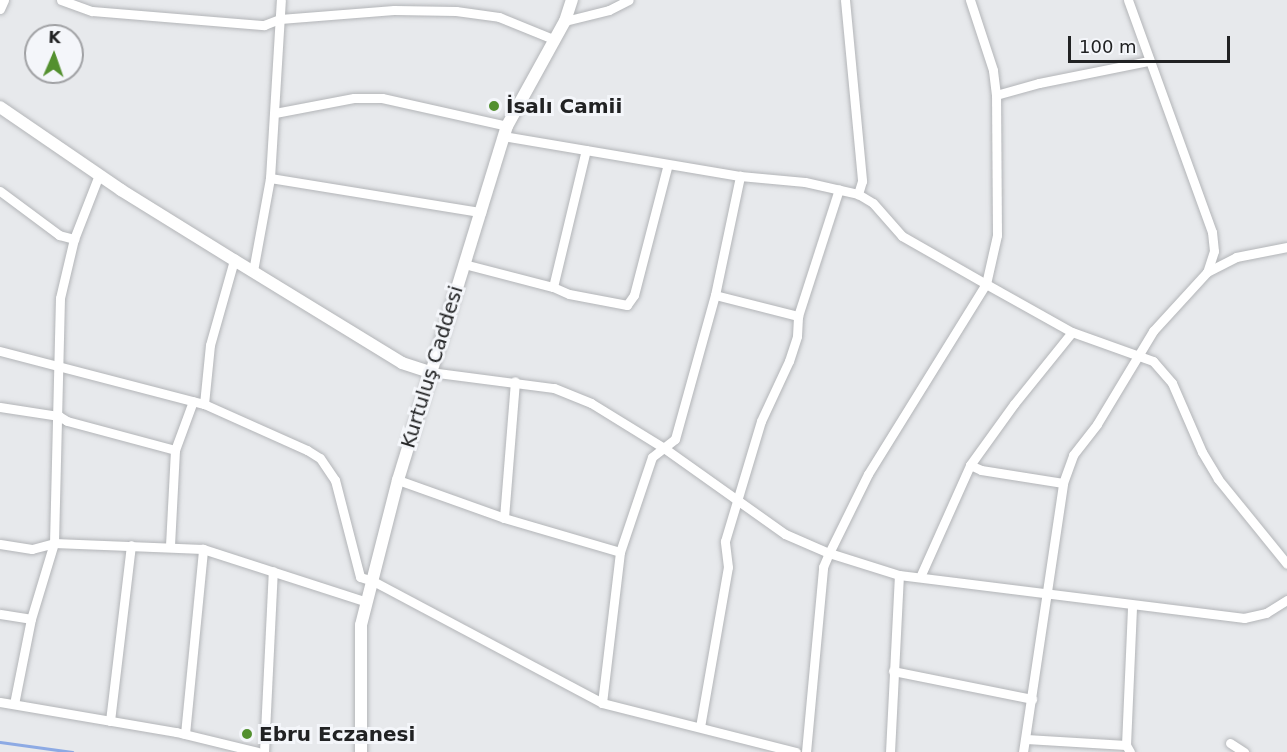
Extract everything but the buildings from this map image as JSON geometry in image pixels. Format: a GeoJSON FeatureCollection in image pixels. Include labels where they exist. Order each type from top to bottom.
{"type":"FeatureCollection","features":[{"type":"Feature","properties":{"kind":"main road","name":"Kurtuluş Caddesi"},"geometry":{"type":"LineString","coordinates":[[361,752],[361,625],[398,480],[505,131],[553,39],[565,21],[572,0]]}},
{"type":"Feature","properties":{"kind":"main road"},"geometry":{"type":"LineString","coordinates":[[0,107],[99,175],[234,260],[402,363],[430,372]]}},
{"type":"Feature","properties":{"kind":"street"},"geometry":{"type":"LineString","coordinates":[[0,9],[4,0]]}},
{"type":"Feature","properties":{"kind":"street"},"geometry":{"type":"LineString","coordinates":[[61,0],[92,11],[264,25],[280,19],[394,10],[456,11],[500,17],[553,39]]}},
{"type":"Feature","properties":{"kind":"street"},"geometry":{"type":"LineString","coordinates":[[253,271],[270,178],[281,0]]}},
{"type":"Feature","properties":{"kind":"street"},"geometry":{"type":"LineString","coordinates":[[565,21],[609,10],[629,0]]}},
{"type":"Feature","properties":{"kind":"street"},"geometry":{"type":"LineString","coordinates":[[845,0],[862,181],[858,194]]}},
{"type":"Feature","properties":{"kind":"street"},"geometry":{"type":"LineString","coordinates":[[806,752],[824,567],[829,553],[868,474],[986,284],[997,235],[996,94],[993,70],[970,0]]}},
{"type":"Feature","properties":{"kind":"street"},"geometry":{"type":"LineString","coordinates":[[1128,0],[1148,61],[1193,173],[1212,232],[1214,251],[1207,272]]}},
{"type":"Feature","properties":{"kind":"street"},"geometry":{"type":"LineString","coordinates":[[996,94],[1148,61]]}},
{"type":"Feature","properties":{"kind":"street"},"geometry":{"type":"LineString","coordinates":[[275,113],[354,98],[382,98],[586,150],[740,176],[805,182],[858,194],[873,203],[902,236],[986,284],[1072,332],[1153,361],[1172,383],[1202,452],[1218,479],[1287,564]]}},
{"type":"Feature","properties":{"kind":"street"},"geometry":{"type":"LineString","coordinates":[[553,286],[586,150]]}},
{"type":"Feature","properties":{"kind":"street"},"geometry":{"type":"LineString","coordinates":[[464,264],[553,286],[569,294],[627,305],[634,295],[668,164]]}},
{"type":"Feature","properties":{"kind":"street"},"geometry":{"type":"LineString","coordinates":[[14,704],[31,619],[54,543],[59,416],[60,298],[74,238],[99,175]]}},
{"type":"Feature","properties":{"kind":"street"},"geometry":{"type":"LineString","coordinates":[[602,703],[620,552],[652,457],[675,439],[715,295],[740,176]]}},
{"type":"Feature","properties":{"kind":"street"},"geometry":{"type":"LineString","coordinates":[[270,178],[481,212]]}},
{"type":"Feature","properties":{"kind":"street"},"geometry":{"type":"LineString","coordinates":[[700,727],[728,567],[725,541],[735,501],[742,488],[761,421],[789,361],[797,336],[798,316],[839,189]]}},
{"type":"Feature","properties":{"kind":"street"},"geometry":{"type":"LineString","coordinates":[[0,191],[59,235],[74,238]]}},
{"type":"Feature","properties":{"kind":"street"},"geometry":{"type":"LineString","coordinates":[[1023,752],[1063,483],[1073,455],[1097,424],[1153,331],[1207,272],[1236,257],[1287,247]]}},
{"type":"Feature","properties":{"kind":"street"},"geometry":{"type":"LineString","coordinates":[[204,404],[210,345],[234,260]]}},
{"type":"Feature","properties":{"kind":"street"},"geometry":{"type":"LineString","coordinates":[[715,295],[798,316]]}},
{"type":"Feature","properties":{"kind":"street"},"geometry":{"type":"LineString","coordinates":[[920,577],[970,465],[1014,404],[1072,332]]}},
{"type":"Feature","properties":{"kind":"street"},"geometry":{"type":"LineString","coordinates":[[0,351],[204,404],[320,458],[335,480],[360,577],[373,581],[602,703],[796,752]]}},
{"type":"Feature","properties":{"kind":"street"},"geometry":{"type":"LineString","coordinates":[[430,372],[515,381],[554,388],[591,403],[664,448],[735,501],[785,534],[829,553],[899,575],[1244,618],[1266,613],[1287,600]]}},
{"type":"Feature","properties":{"kind":"street"},"geometry":{"type":"LineString","coordinates":[[504,518],[515,381]]}},
{"type":"Feature","properties":{"kind":"street"},"geometry":{"type":"LineString","coordinates":[[170,546],[175,450],[193,401]]}},
{"type":"Feature","properties":{"kind":"street"},"geometry":{"type":"LineString","coordinates":[[0,407],[59,416],[67,421],[175,450]]}},
{"type":"Feature","properties":{"kind":"street"},"geometry":{"type":"LineString","coordinates":[[970,465],[981,470],[1063,483]]}},
{"type":"Feature","properties":{"kind":"street"},"geometry":{"type":"LineString","coordinates":[[398,480],[504,518],[620,552]]}},
{"type":"Feature","properties":{"kind":"street"},"geometry":{"type":"LineString","coordinates":[[0,544],[32,549],[54,543],[203,549],[367,602]]}},
{"type":"Feature","properties":{"kind":"street"},"geometry":{"type":"LineString","coordinates":[[110,721],[131,545]]}},
{"type":"Feature","properties":{"kind":"street"},"geometry":{"type":"LineString","coordinates":[[184,734],[203,549]]}},
{"type":"Feature","properties":{"kind":"street"},"geometry":{"type":"LineString","coordinates":[[264,752],[273,571]]}},
{"type":"Feature","properties":{"kind":"street"},"geometry":{"type":"LineString","coordinates":[[890,752],[899,575]]}},
{"type":"Feature","properties":{"kind":"street"},"geometry":{"type":"LineString","coordinates":[[1026,739],[1128,748],[1132,605]]}},
{"type":"Feature","properties":{"kind":"street"},"geometry":{"type":"LineString","coordinates":[[0,614],[31,619]]}},
{"type":"Feature","properties":{"kind":"street"},"geometry":{"type":"LineString","coordinates":[[893,671],[1032,699]]}},
{"type":"Feature","properties":{"kind":"street"},"geometry":{"type":"LineString","coordinates":[[0,702],[184,734],[258,752]]}},
{"type":"Feature","properties":{"kind":"street"},"geometry":{"type":"LineString","coordinates":[[1230,743],[1244,752]]}},
{"type":"Feature","properties":{"kind":"waterway"},"geometry":{"type":"LineString","coordinates":[[0,742],[72,752]]}},
{"type":"Feature","properties":{"kind":"place","name":"İsalı Camii"},"geometry":{"type":"Point","coordinates":[494,106]}},
{"type":"Feature","properties":{"kind":"place","name":"Ebru Eczanesi"},"geometry":{"type":"Point","coordinates":[247,734]}}]}
